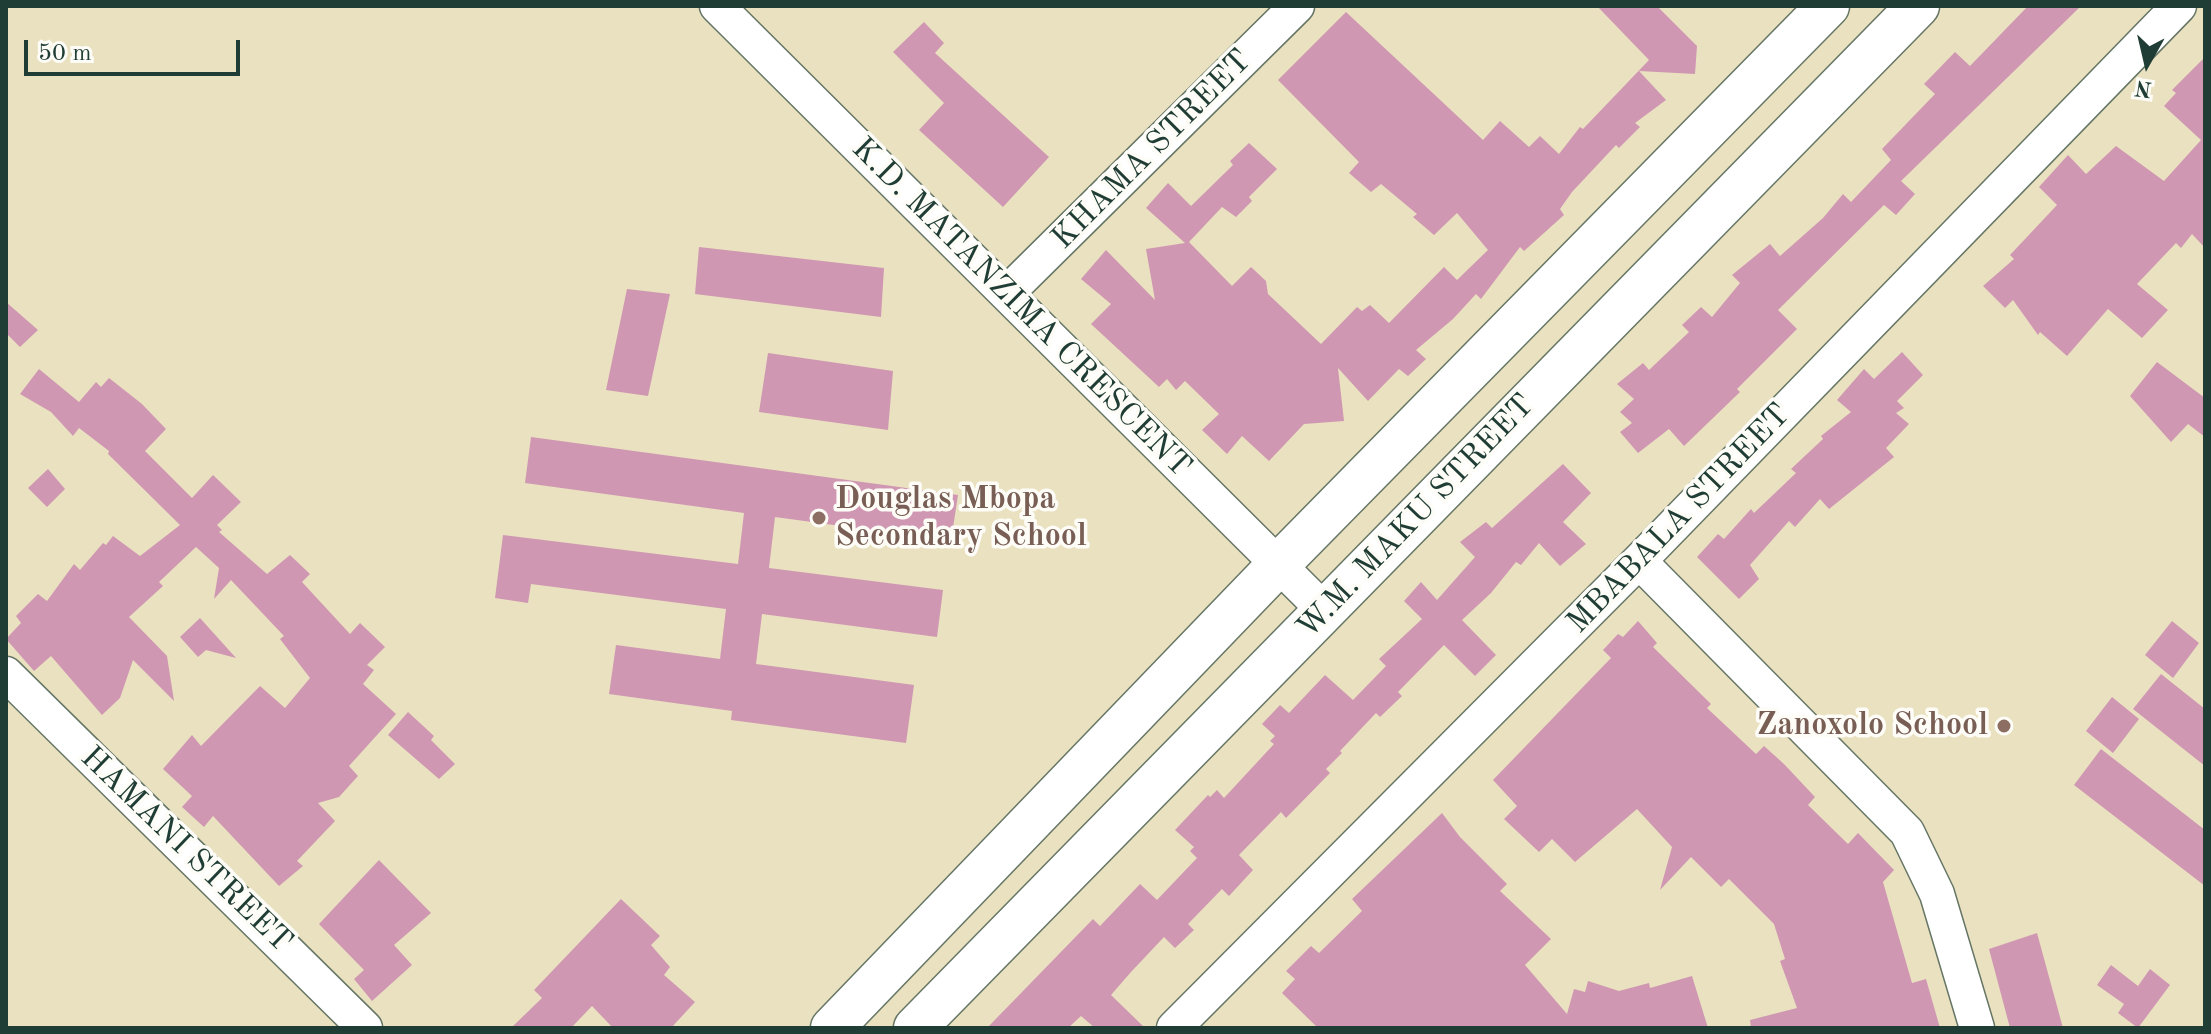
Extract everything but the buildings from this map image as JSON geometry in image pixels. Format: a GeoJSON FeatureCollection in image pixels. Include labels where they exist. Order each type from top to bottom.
{"type":"FeatureCollection","features":[{"type":"Feature","properties":{"kind":"street","name":"K.D. MATANZIMA CRESCENT"},"geometry":{"type":"LineString","coordinates":[[717,6],[1324,610]]}},
{"type":"Feature","properties":{"kind":"street","name":"KHAMA STREET"},"geometry":{"type":"LineString","coordinates":[[1007,293],[1297,6]]}},
{"type":"Feature","properties":{"kind":"street","name":"W.M. MAKU STREET"},"geometry":{"type":"LineString","coordinates":[[832,1028],[1278,565],[1828,6]]}},
{"type":"Feature","properties":{"kind":"street","name":"W.M. MAKU STREET"},"geometry":{"type":"LineString","coordinates":[[915,1028],[1918,6]]}},
{"type":"Feature","properties":{"kind":"street","name":"MBABALA STREET"},"geometry":{"type":"LineString","coordinates":[[1174,1028],[1639,561],[2179,6]]}},
{"type":"Feature","properties":{"kind":"street"},"geometry":{"type":"LineString","coordinates":[[1639,561],[1907,832],[1937,894],[1977,1028]]}},
{"type":"Feature","properties":{"kind":"street","name":"HAMANI STREET"},"geometry":{"type":"LineString","coordinates":[[6,674],[365,1028]]}},
{"type":"Feature","properties":{"kind":"place","name":"Douglas Mbopa Secondary School"},"geometry":{"type":"Point","coordinates":[819,518]}},
{"type":"Feature","properties":{"kind":"place","name":"Zanoxolo School"},"geometry":{"type":"Point","coordinates":[2004,726]}}]}
